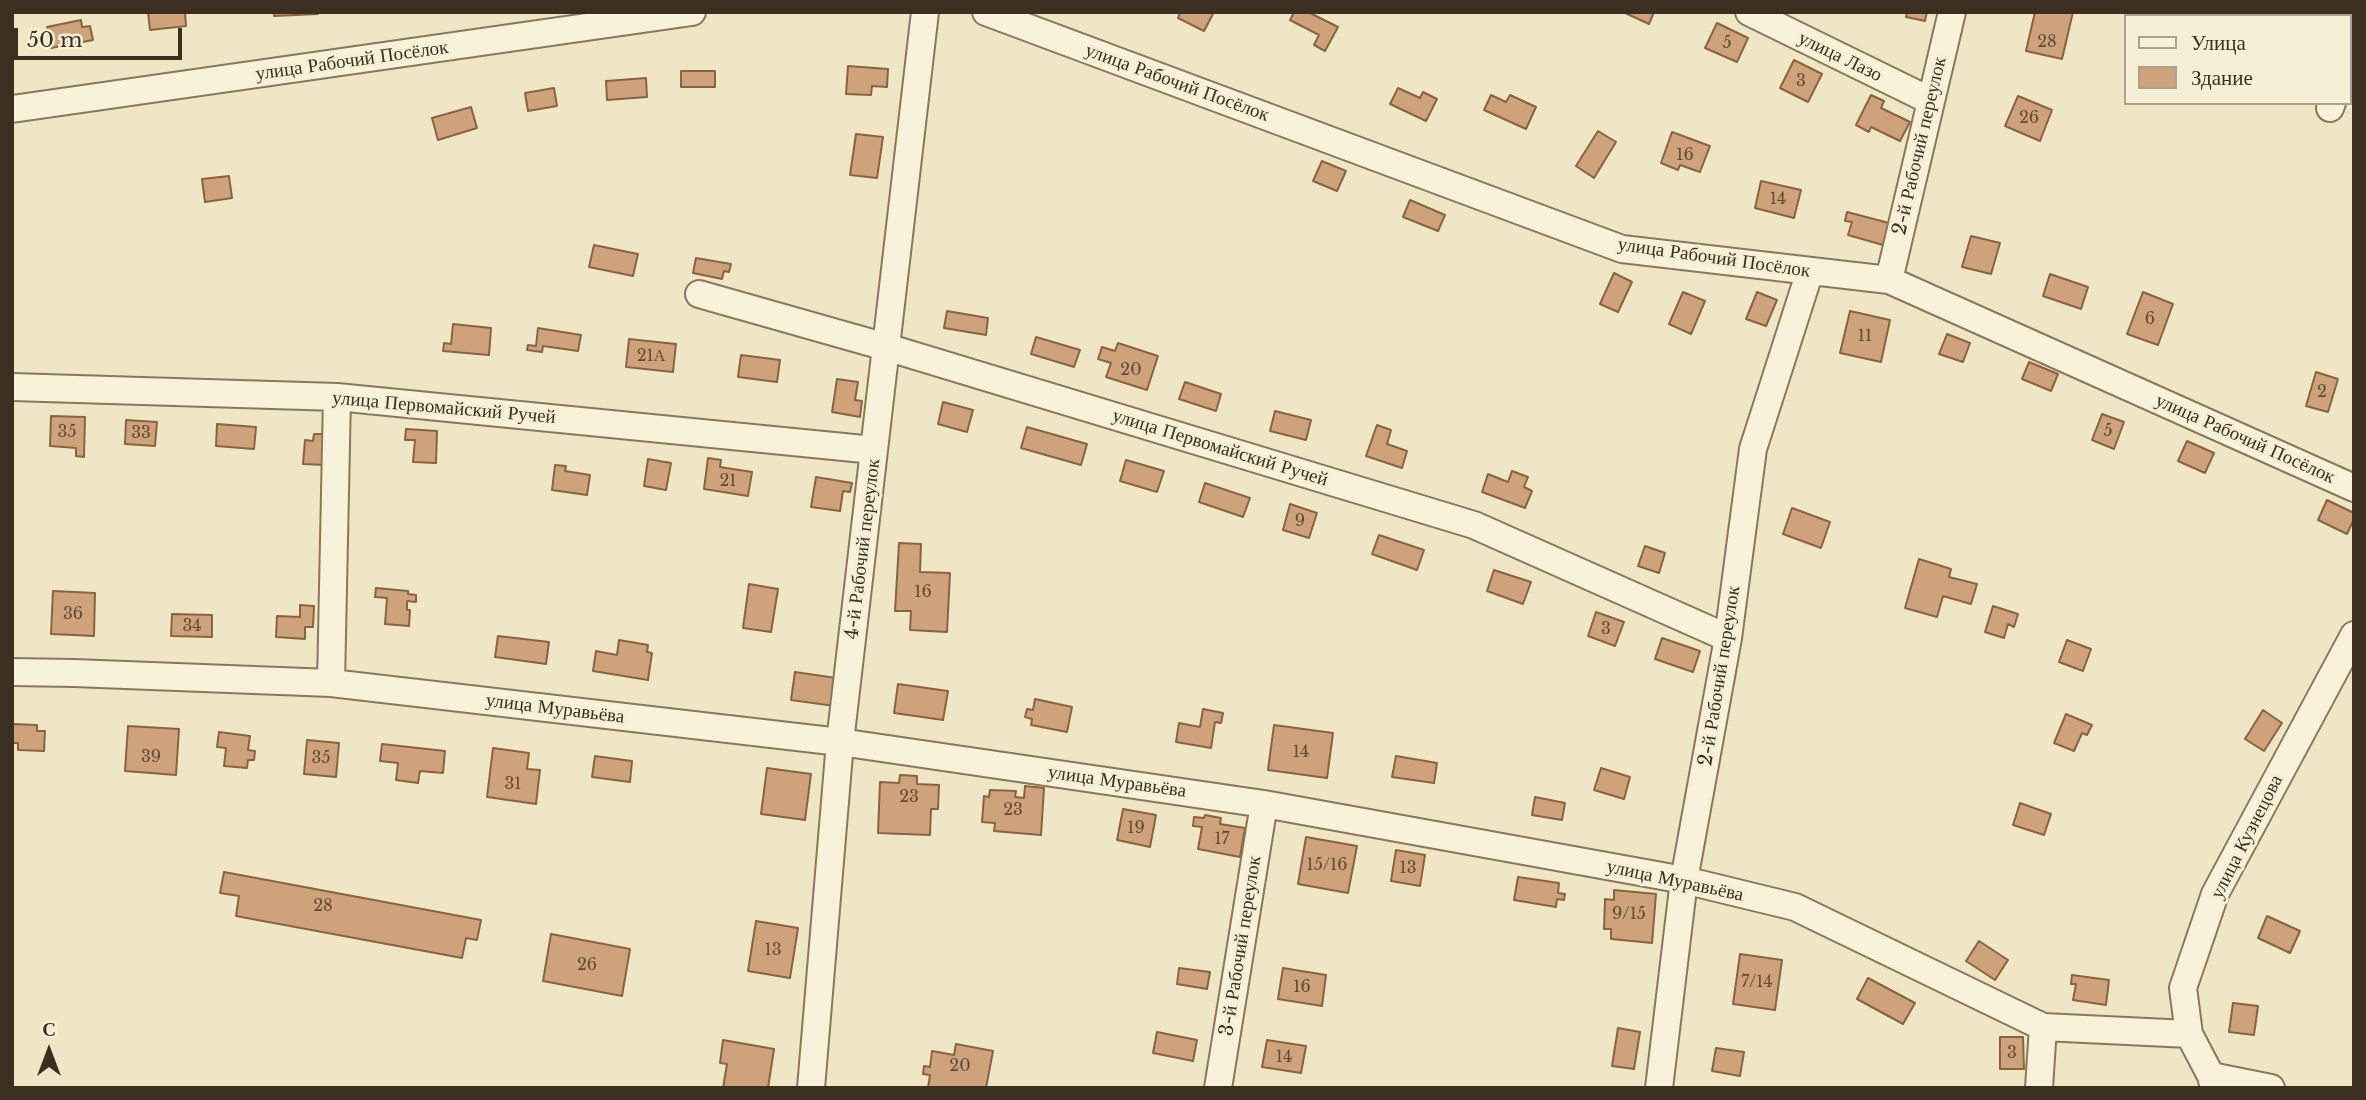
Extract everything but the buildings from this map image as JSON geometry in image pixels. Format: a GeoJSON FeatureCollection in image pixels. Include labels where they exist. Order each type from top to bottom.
{"type":"FeatureCollection","features":[{"type":"Feature","properties":{"kind":"street","name":"улица Рабочий Посёлок"},"geometry":{"type":"LineString","coordinates":[[12,109],[692,12]]}},
{"type":"Feature","properties":{"kind":"street","name":"4-й Рабочий переулок"},"geometry":{"type":"LineString","coordinates":[[811,1088],[840,742],[925,12]]}},
{"type":"Feature","properties":{"kind":"street","name":"улица Рабочий Посёлок"},"geometry":{"type":"LineString","coordinates":[[986,12],[1622,249],[1889,281],[2354,488]]}},
{"type":"Feature","properties":{"kind":"street","name":"улица Лазо"},"geometry":{"type":"LineString","coordinates":[[1749,12],[1931,101]]}},
{"type":"Feature","properties":{"kind":"street","name":"2-й Рабочий переулок"},"geometry":{"type":"LineString","coordinates":[[1889,281],[1952,12]]}},
{"type":"Feature","properties":{"kind":"street","name":"2-й Рабочий переулок"},"geometry":{"type":"LineString","coordinates":[[1659,1088],[1684,880],[1728,638],[1753,449],[1810,271]]}},
{"type":"Feature","properties":{"kind":"street","name":"улица Первомайский Ручей"},"geometry":{"type":"LineString","coordinates":[[699,293],[1474,525],[1728,638]]}},
{"type":"Feature","properties":{"kind":"street","name":"улица Первомайский Ручей"},"geometry":{"type":"LineString","coordinates":[[12,387],[337,397],[874,450]]}},
{"type":"Feature","properties":{"kind":"street"},"geometry":{"type":"LineString","coordinates":[[331,683],[337,397]]}},
{"type":"Feature","properties":{"kind":"street","name":"улица Кузнецова"},"geometry":{"type":"LineString","coordinates":[[2213,1082],[2189,1034],[2183,988],[2216,894],[2354,635]]}},
{"type":"Feature","properties":{"kind":"street","name":"улица Муравьёва"},"geometry":{"type":"LineString","coordinates":[[12,672],[331,683],[840,742],[1264,804],[1684,880],[1795,907],[2043,1027],[2189,1034]]}},
{"type":"Feature","properties":{"kind":"street","name":"3-й Рабочий переулок"},"geometry":{"type":"LineString","coordinates":[[1218,1088],[1264,804]]}},
{"type":"Feature","properties":{"kind":"street"},"geometry":{"type":"LineString","coordinates":[[2039,1088],[2043,1027]]}},
{"type":"Feature","properties":{"kind":"street"},"geometry":{"type":"LineString","coordinates":[[2213,1082],[2270,1088]]}}]}
